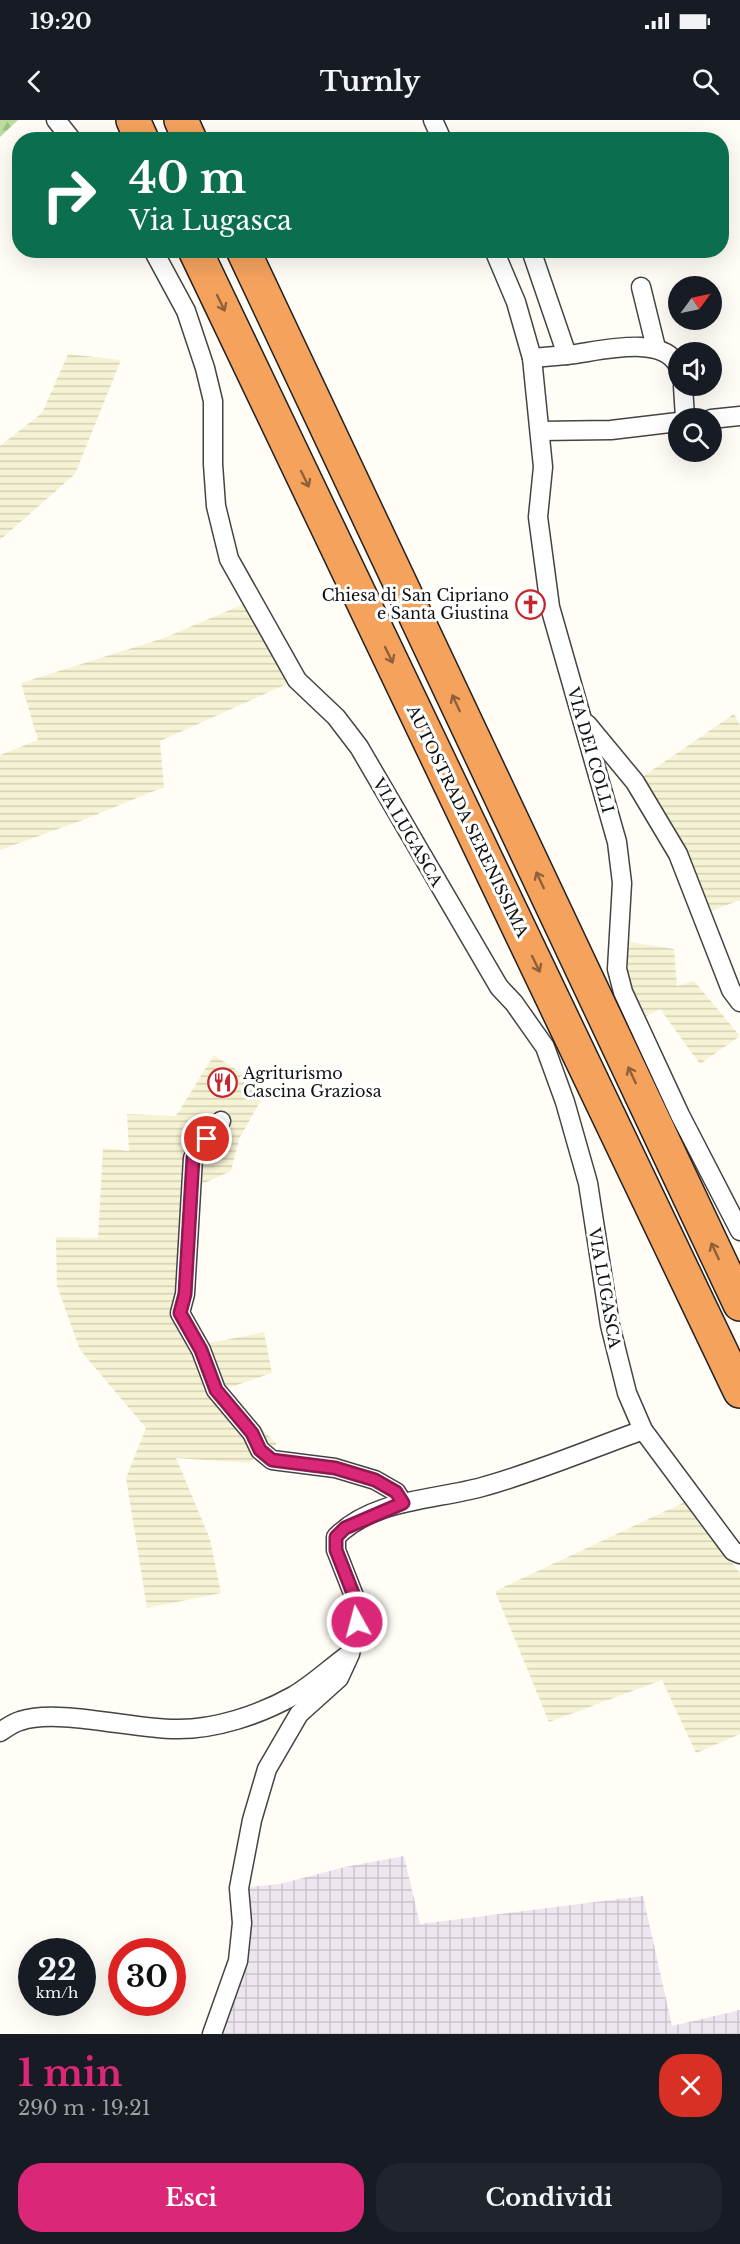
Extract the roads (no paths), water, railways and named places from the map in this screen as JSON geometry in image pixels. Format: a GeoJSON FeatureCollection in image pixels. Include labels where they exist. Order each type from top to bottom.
{"type":"FeatureCollection","features":[{"type":"Feature","properties":{"kind":"highway","name":"AUTOSTRADA SERENISSIMA"},"geometry":{"type":"LineString","coordinates":[[199,258],[740,1391]]}},
{"type":"Feature","properties":{"kind":"highway"},"geometry":{"type":"LineString","coordinates":[[247,258],[740,1304]]}},
{"type":"Feature","properties":{"kind":"street"},"geometry":{"type":"LineString","coordinates":[[56,120],[66,132]]}},
{"type":"Feature","properties":{"kind":"street","name":"VIA LUGASCA"},"geometry":{"type":"LineString","coordinates":[[157,258],[186,311],[206,368],[213,401],[216,506],[229,559],[297,680],[336,717],[359,747],[499,987],[514,1003],[545,1047],[565,1102],[588,1183],[610,1325],[627,1393],[643,1430],[733,1551],[740,1554]]}},
{"type":"Feature","properties":{"kind":"street","name":"VIA DEI COLLI"},"geometry":{"type":"LineString","coordinates":[[497,258],[516,302],[532,358],[543,467],[538,517],[550,607],[617,842],[622,883],[617,969],[622,992],[680,1115],[740,1231]]}},
{"type":"Feature","properties":{"kind":"street"},"geometry":{"type":"LineString","coordinates":[[534,258],[567,355]]}},
{"type":"Feature","properties":{"kind":"street"},"geometry":{"type":"LineString","coordinates":[[641,287],[656,348]]}},
{"type":"Feature","properties":{"kind":"street"},"geometry":{"type":"LineString","coordinates":[[532,358],[656,348],[668,352]]}},
{"type":"Feature","properties":{"kind":"street"},"geometry":{"type":"LineString","coordinates":[[722,418],[740,416]]}},
{"type":"Feature","properties":{"kind":"street"},"geometry":{"type":"LineString","coordinates":[[540,431],[611,430],[668,423]]}},
{"type":"Feature","properties":{"kind":"street"},"geometry":{"type":"LineString","coordinates":[[582,718],[635,782],[678,854],[731,990],[740,1002]]}},
{"type":"Feature","properties":{"kind":"street"},"geometry":{"type":"LineString","coordinates":[[221,1121],[193,1158],[185,1294],[180,1313],[201,1350],[216,1390],[252,1433],[260,1450],[272,1460],[335,1468],[375,1480],[396,1492],[403,1503]]}},
{"type":"Feature","properties":{"kind":"street"},"geometry":{"type":"LineString","coordinates":[[212,2034],[238,1961],[242,1923],[239,1888],[252,1820],[267,1769],[299,1714],[339,1678],[350,1654],[357,1622],[356,1601],[336,1550],[336,1537],[345,1528],[403,1503],[483,1487],[643,1430]]}},
{"type":"Feature","properties":{"kind":"street"},"geometry":{"type":"LineString","coordinates":[[0,1732],[20,1720],[42,1718],[75,1718],[134,1727],[177,1729],[207,1726],[266,1708],[294,1695],[350,1654]]}},
{"type":"Feature","properties":{"kind":"place","name":"Chiesa di San Cipriano e Santa Giustina"},"geometry":{"type":"Point","coordinates":[530,604]}},
{"type":"Feature","properties":{"kind":"place","name":"Agriturismo Cascina Graziosa"},"geometry":{"type":"Point","coordinates":[222,1082]}}]}
